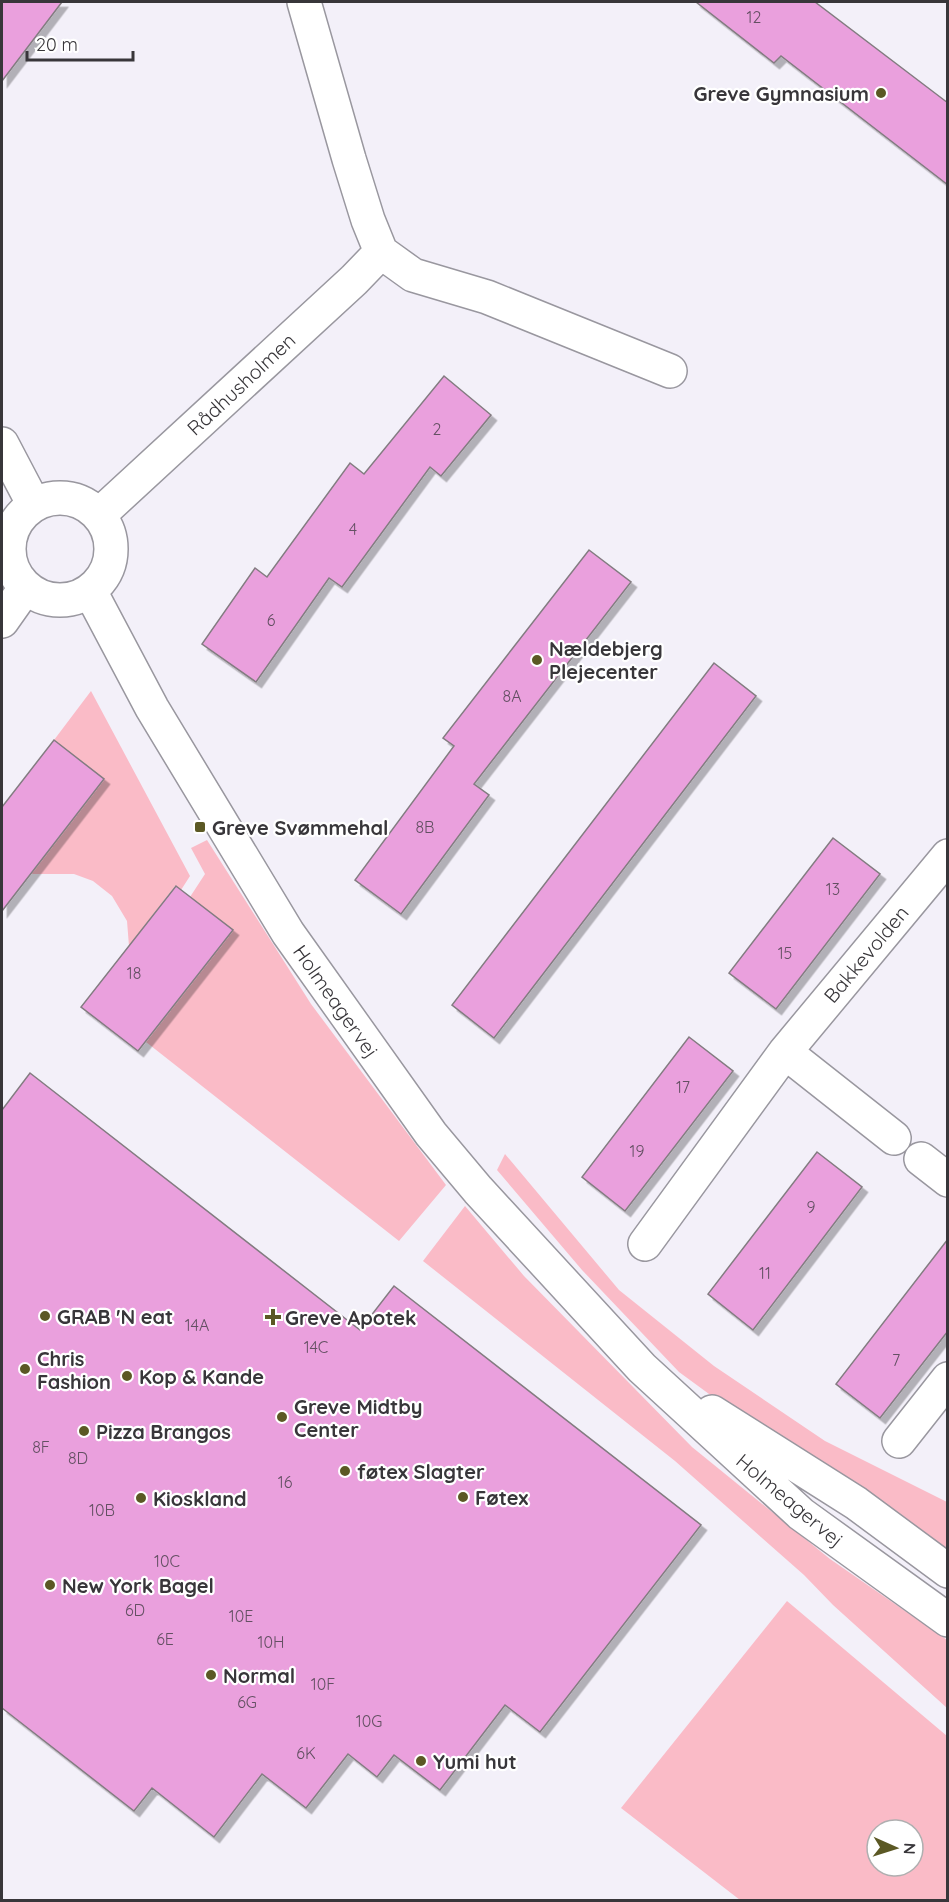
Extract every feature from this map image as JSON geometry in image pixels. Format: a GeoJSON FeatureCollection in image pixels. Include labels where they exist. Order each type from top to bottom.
{"type":"FeatureCollection","features":[{"type":"Feature","properties":{"kind":"street"},"geometry":{"type":"LineString","coordinates":[[304,2],[349,159],[368,220],[381,252],[413,275],[488,297],[670,371]]}},
{"type":"Feature","properties":{"kind":"street","name":"Rådhusholmen"},"geometry":{"type":"LineString","coordinates":[[99,515],[354,280],[381,252]]}},
{"type":"Feature","properties":{"kind":"street"},"geometry":{"type":"LineString","coordinates":[[2,444],[34,505]]}},
{"type":"Feature","properties":{"kind":"street"},"geometry":{"type":"LineString","coordinates":[[69,498],[85,504],[99,515],[108,530],[111,546],[110,564],[102,579],[90,591],[74,598],[57,600],[40,596],[26,587],[14,571],[9,553],[12,534],[20,518],[34,505],[51,499],[69,498]]}},
{"type":"Feature","properties":{"kind":"street"},"geometry":{"type":"LineString","coordinates":[[2,621],[26,587]]}},
{"type":"Feature","properties":{"kind":"street","name":"Holmeagervej"},"geometry":{"type":"LineString","coordinates":[[90,591],[152,708],[288,933],[431,1134],[478,1190],[642,1368],[801,1514],[948,1620]]}},
{"type":"Feature","properties":{"kind":"street","name":"Bakkevolden"},"geometry":{"type":"LineString","coordinates":[[645,1244],[784,1052],[948,856]]}},
{"type":"Feature","properties":{"kind":"street"},"geometry":{"type":"LineString","coordinates":[[784,1052],[894,1138]]}},
{"type":"Feature","properties":{"kind":"street"},"geometry":{"type":"LineString","coordinates":[[921,1159],[948,1180]]}},
{"type":"Feature","properties":{"kind":"street","name":"Holmeagervej"},"geometry":{"type":"LineString","coordinates":[[642,1368],[856,1503],[948,1571]]}},
{"type":"Feature","properties":{"kind":"street"},"geometry":{"type":"LineString","coordinates":[[899,1441],[948,1379]]}},
{"type":"Feature","properties":{"kind":"shaded area"},"geometry":{"type":"Polygon","coordinates":[[[91,691],[190,876],[181,890],[175,886],[129,946],[127,921],[112,896],[93,881],[74,874],[31,874],[104,779],[54,740],[91,691]]]}},
{"type":"Feature","properties":{"kind":"shaded area"},"geometry":{"type":"Polygon","coordinates":[[[207,840],[311,1004],[446,1185],[399,1241],[146,1042],[232,931],[190,897],[205,874],[191,848],[207,840]]]}},
{"type":"Feature","properties":{"kind":"shaded area"},"geometry":{"type":"Polygon","coordinates":[[[505,1154],[619,1290],[714,1366],[825,1441],[947,1502],[947,1554],[735,1413],[679,1372],[582,1270],[497,1170],[505,1154]]]}},
{"type":"Feature","properties":{"kind":"shaded area"},"geometry":{"type":"Polygon","coordinates":[[[465,1206],[524,1276],[692,1447],[830,1559],[947,1640],[947,1708],[833,1605],[804,1575],[675,1461],[423,1261],[465,1206]]]}},
{"type":"Feature","properties":{"kind":"shaded area"},"geometry":{"type":"Polygon","coordinates":[[[787,1601],[947,1736],[947,1900],[740,1900],[621,1808],[787,1601]]]}},
{"type":"Feature","properties":{"kind":"building"},"geometry":{"type":"Polygon","coordinates":[[[2,2],[62,2],[2,81],[2,2]]]}},
{"type":"Feature","properties":{"kind":"building","name":"Greve Gymnasium"},"geometry":{"type":"Polygon","coordinates":[[[696,2],[815,2],[948,103],[948,185],[781,56],[774,63],[696,2]]]}},
{"type":"Feature","properties":{"kind":"building"},"geometry":{"type":"Polygon","coordinates":[[[444,376],[491,415],[441,476],[430,467],[342,587],[329,578],[256,682],[202,644],[255,568],[267,577],[350,463],[364,474],[444,376]]]}},
{"type":"Feature","properties":{"kind":"building"},"geometry":{"type":"Polygon","coordinates":[[[589,550],[631,582],[474,784],[489,795],[401,914],[355,880],[454,746],[443,738],[589,550]]]}},
{"type":"Feature","properties":{"kind":"building"},"geometry":{"type":"Polygon","coordinates":[[[714,663],[756,696],[494,1038],[452,1005],[714,663]]]}},
{"type":"Feature","properties":{"kind":"building"},"geometry":{"type":"Polygon","coordinates":[[[54,740],[104,779],[2,911],[2,807],[54,740]]]}},
{"type":"Feature","properties":{"kind":"building"},"geometry":{"type":"Polygon","coordinates":[[[833,838],[880,874],[776,1009],[729,973],[833,838]]]}},
{"type":"Feature","properties":{"kind":"building"},"geometry":{"type":"Polygon","coordinates":[[[176,886],[233,930],[138,1051],[81,1007],[176,886]]]}},
{"type":"Feature","properties":{"kind":"building"},"geometry":{"type":"Polygon","coordinates":[[[689,1037],[733,1071],[625,1211],[582,1177],[689,1037]]]}},
{"type":"Feature","properties":{"kind":"building","name":"Greve Midtby Center"},"geometry":{"type":"Polygon","coordinates":[[[30,1073],[360,1330],[394,1286],[701,1525],[540,1732],[505,1705],[440,1790],[394,1755],[377,1777],[348,1754],[306,1808],[262,1774],[214,1837],[152,1788],[134,1811],[2,1708],[2,1110],[30,1073]]]}},
{"type":"Feature","properties":{"kind":"building"},"geometry":{"type":"Polygon","coordinates":[[[817,1152],[862,1187],[753,1330],[708,1294],[817,1152]]]}},
{"type":"Feature","properties":{"kind":"building"},"geometry":{"type":"Polygon","coordinates":[[[948,1239],[948,1331],[880,1418],[836,1384],[948,1239]]]}},
{"type":"Feature","properties":{"kind":"place","name":"Greve Gymnasium"},"geometry":{"type":"Point","coordinates":[881,93]}},
{"type":"Feature","properties":{"kind":"place","name":"Nældebjerg Plejecenter"},"geometry":{"type":"Point","coordinates":[537,660]}},
{"type":"Feature","properties":{"kind":"place","name":"Greve Svømmehal"},"geometry":{"type":"Point","coordinates":[200,827]}},
{"type":"Feature","properties":{"kind":"place","name":"GRAB 'N eat"},"geometry":{"type":"Point","coordinates":[45,1316]}},
{"type":"Feature","properties":{"kind":"place","name":"Greve Apotek"},"geometry":{"type":"Point","coordinates":[273,1317]}},
{"type":"Feature","properties":{"kind":"place","name":"Chris Fashion"},"geometry":{"type":"Point","coordinates":[25,1369]}},
{"type":"Feature","properties":{"kind":"place","name":"Kop & Kande"},"geometry":{"type":"Point","coordinates":[127,1376]}},
{"type":"Feature","properties":{"kind":"place","name":"Greve Midtby Center"},"geometry":{"type":"Point","coordinates":[282,1417]}},
{"type":"Feature","properties":{"kind":"place","name":"Pizza Brangos"},"geometry":{"type":"Point","coordinates":[84,1431]}},
{"type":"Feature","properties":{"kind":"place","name":"føtex Slagter"},"geometry":{"type":"Point","coordinates":[345,1471]}},
{"type":"Feature","properties":{"kind":"place","name":"Føtex"},"geometry":{"type":"Point","coordinates":[463,1497]}},
{"type":"Feature","properties":{"kind":"place","name":"Kioskland"},"geometry":{"type":"Point","coordinates":[141,1498]}},
{"type":"Feature","properties":{"kind":"place","name":"New York Bagel"},"geometry":{"type":"Point","coordinates":[50,1585]}},
{"type":"Feature","properties":{"kind":"place","name":"Normal"},"geometry":{"type":"Point","coordinates":[211,1675]}},
{"type":"Feature","properties":{"kind":"place","name":"Yumi hut"},"geometry":{"type":"Point","coordinates":[421,1761]}}]}
